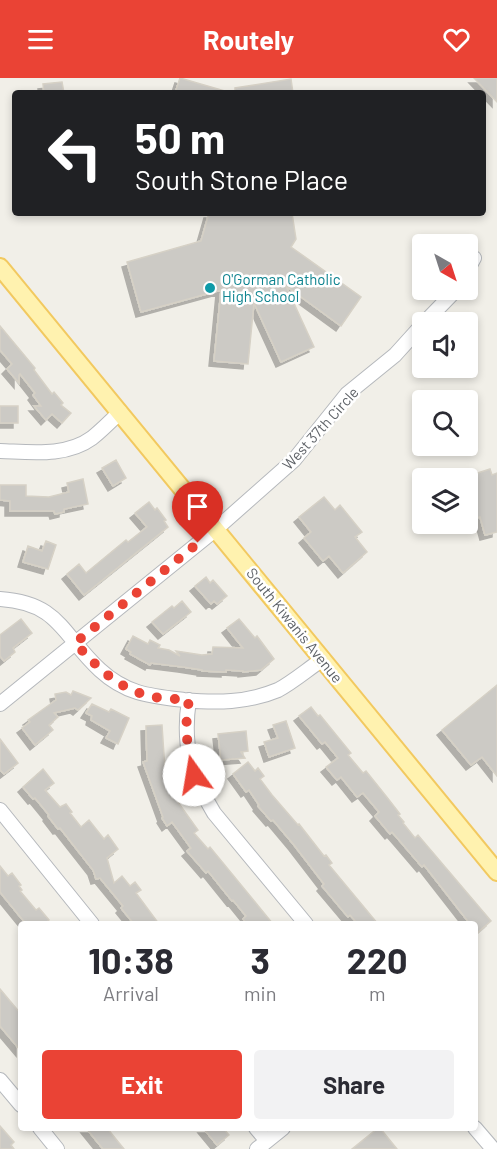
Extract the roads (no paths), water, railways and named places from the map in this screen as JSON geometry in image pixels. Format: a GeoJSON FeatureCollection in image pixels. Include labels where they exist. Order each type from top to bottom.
{"type":"FeatureCollection","features":[{"type":"Feature","properties":{"kind":"main road","name":"South Kiwanis Avenue"},"geometry":{"type":"LineString","coordinates":[[0,267],[497,872]]}},
{"type":"Feature","properties":{"kind":"street","name":"West 37th Circle"},"geometry":{"type":"LineString","coordinates":[[435,312],[446,300]]}},
{"type":"Feature","properties":{"kind":"street","name":"West 37th Circle"},"geometry":{"type":"LineString","coordinates":[[0,705],[216,529],[294,460],[348,394],[395,355],[412,336]]}},
{"type":"Feature","properties":{"kind":"street"},"geometry":{"type":"LineString","coordinates":[[0,451],[44,452],[72,448],[91,438],[120,412]]}},
{"type":"Feature","properties":{"kind":"street"},"geometry":{"type":"LineString","coordinates":[[0,599],[22,602],[40,608],[61,624],[75,643],[111,679],[129,689],[160,698],[205,702],[246,700],[279,689],[323,659]]}},
{"type":"Feature","properties":{"kind":"street"},"geometry":{"type":"LineString","coordinates":[[189,700],[186,719],[189,756],[203,795],[214,813],[304,921]]}},
{"type":"Feature","properties":{"kind":"street"},"geometry":{"type":"LineString","coordinates":[[0,810],[90,921]]}},
{"type":"Feature","properties":{"kind":"street"},"geometry":{"type":"LineString","coordinates":[[2,1087],[18,1103]]}},
{"type":"Feature","properties":{"kind":"street"},"geometry":{"type":"LineString","coordinates":[[42,1131],[57,1149]]}},
{"type":"Feature","properties":{"kind":"street"},"geometry":{"type":"LineString","coordinates":[[262,1145],[279,1131]]}},
{"type":"Feature","properties":{"kind":"street"},"geometry":{"type":"LineString","coordinates":[[478,1131],[493,1149]]}},
{"type":"Feature","properties":{"kind":"place","name":"O'Gorman Catholic High School"},"geometry":{"type":"Point","coordinates":[210,288]}}]}
